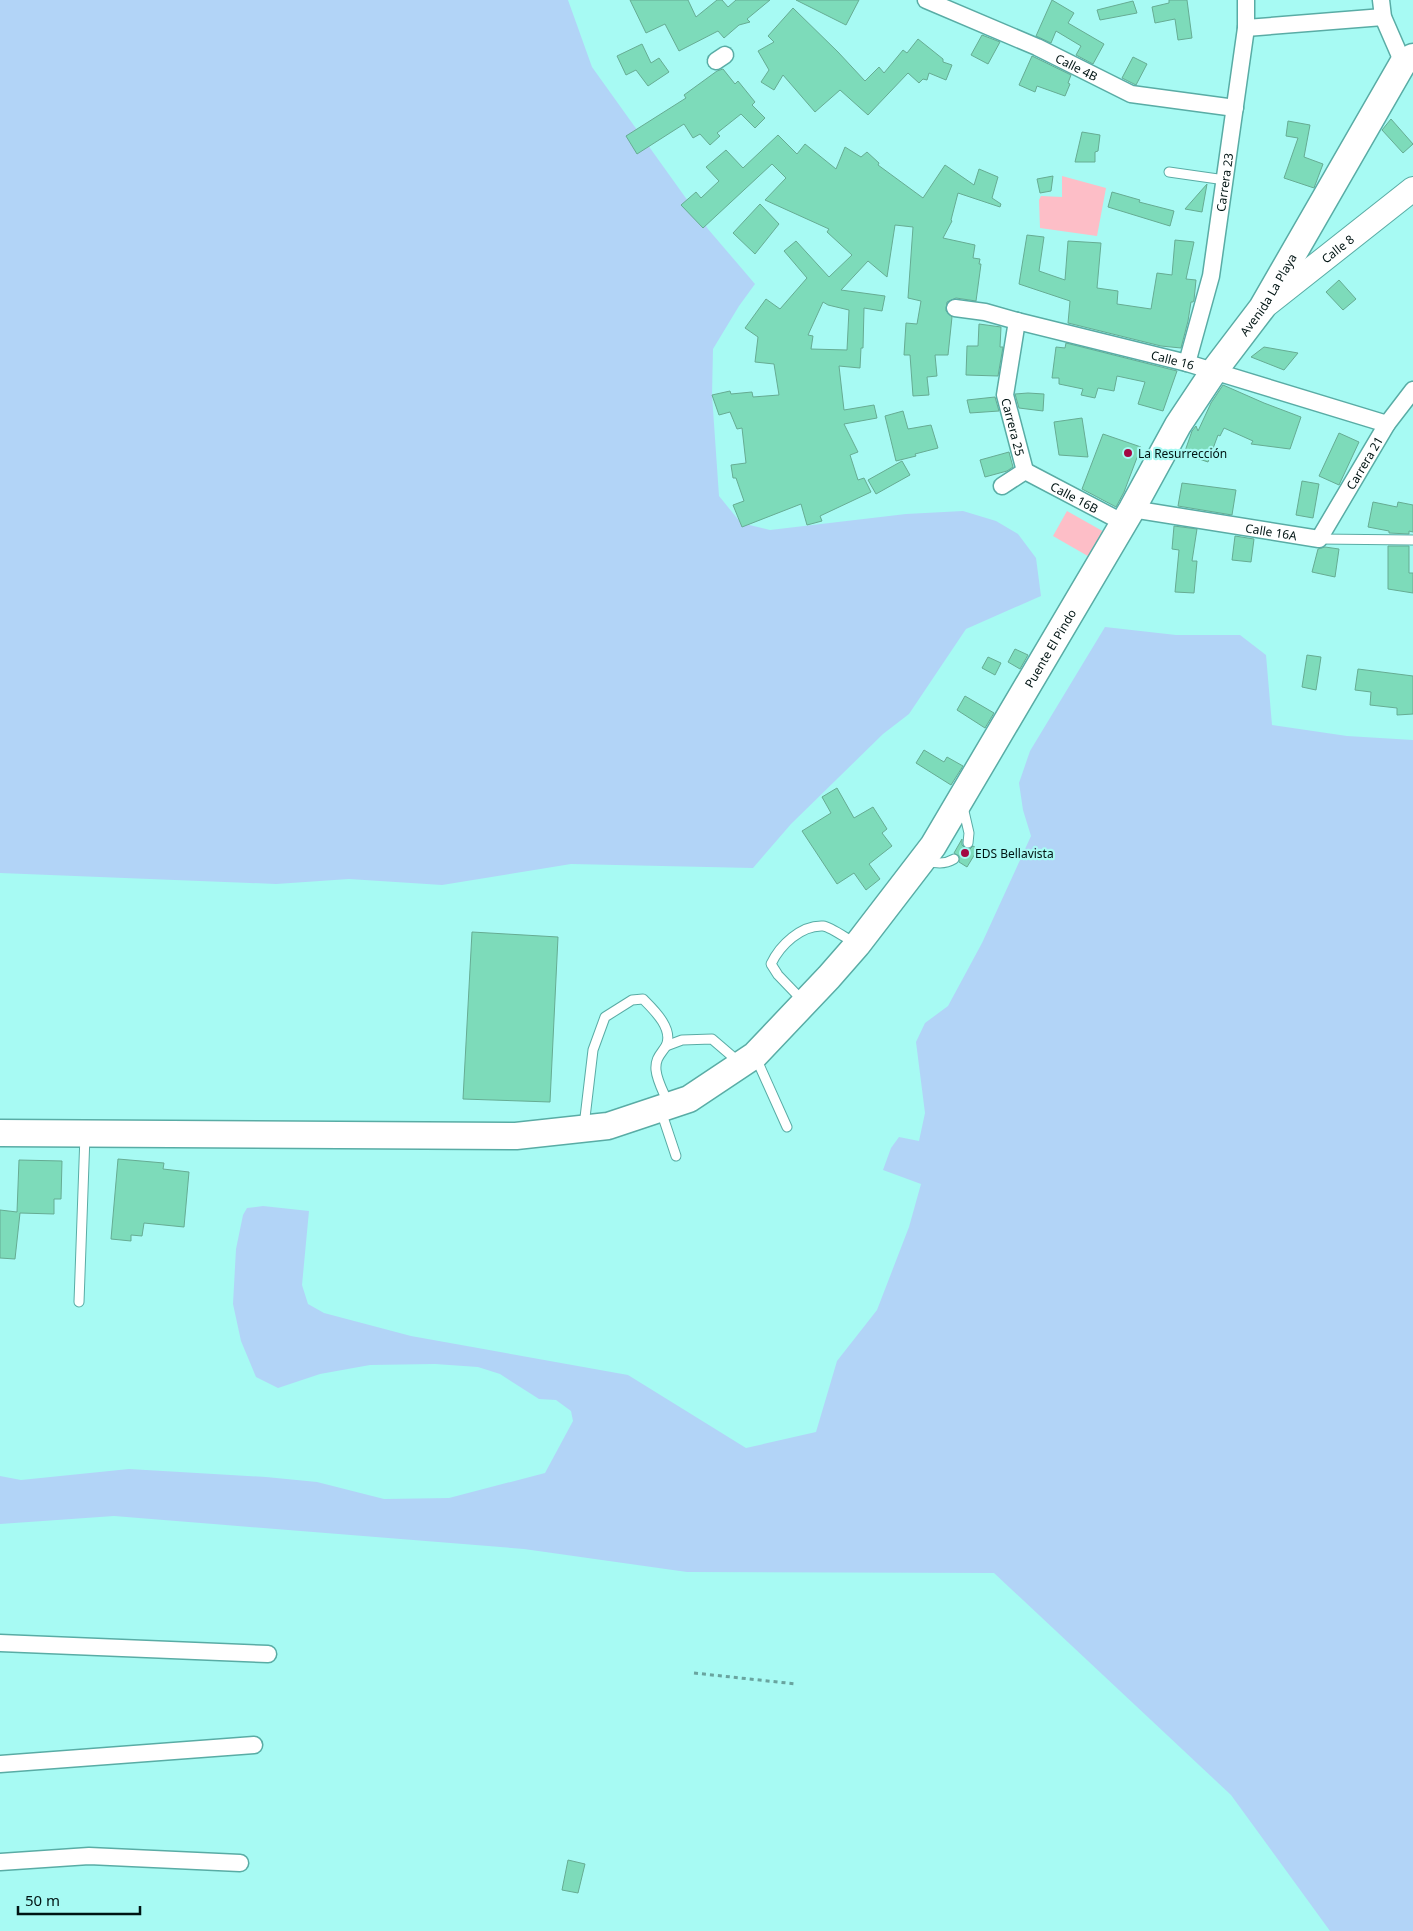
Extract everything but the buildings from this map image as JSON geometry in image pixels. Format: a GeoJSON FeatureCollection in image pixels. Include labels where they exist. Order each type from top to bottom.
{"type":"FeatureCollection","features":[{"type":"Feature","properties":{"kind":"main road","name":"Avenida La Playa"},"geometry":{"type":"LineString","coordinates":[[1125,521],[1178,425],[1214,372],[1262,308],[1408,60]]}},
{"type":"Feature","properties":{"kind":"main road","name":"Calle 8"},"geometry":{"type":"LineString","coordinates":[[1262,308],[1413,189]]}},
{"type":"Feature","properties":{"kind":"main road","name":"Puente El Pindo"},"geometry":{"type":"LineString","coordinates":[[0,1133],[516,1136],[608,1126],[690,1099],[748,1060],[805,1003],[857,944],[922,861],[961,800],[1125,521]]}},
{"type":"Feature","properties":{"kind":"street","name":"Calle 4B"},"geometry":{"type":"LineString","coordinates":[[926,0],[1037,47],[1131,94],[1235,108]]}},
{"type":"Feature","properties":{"kind":"street","name":"Carrera 23"},"geometry":{"type":"LineString","coordinates":[[1187,363],[1211,276],[1246,28],[1246,0]]}},
{"type":"Feature","properties":{"kind":"street"},"geometry":{"type":"LineString","coordinates":[[1381,0],[1383,17],[1408,60]]}},
{"type":"Feature","properties":{"kind":"street"},"geometry":{"type":"LineString","coordinates":[[1246,28],[1383,17]]}},
{"type":"Feature","properties":{"kind":"street","name":"Calle 16"},"geometry":{"type":"LineString","coordinates":[[955,308],[985,312],[1187,363],[1387,424]]}},
{"type":"Feature","properties":{"kind":"street","name":"Carrera 25"},"geometry":{"type":"LineString","coordinates":[[1017,321],[1005,395],[1026,471]]}},
{"type":"Feature","properties":{"kind":"street","name":"Carrera 21"},"geometry":{"type":"LineString","coordinates":[[1320,539],[1387,424],[1413,390]]}},
{"type":"Feature","properties":{"kind":"street"},"geometry":{"type":"LineString","coordinates":[[1002,486],[1026,471]]}},
{"type":"Feature","properties":{"kind":"street","name":"Calle 16B"},"geometry":{"type":"LineString","coordinates":[[1026,471],[1125,521]]}},
{"type":"Feature","properties":{"kind":"street","name":"Calle 16A"},"geometry":{"type":"LineString","coordinates":[[1125,521],[1320,539]]}},
{"type":"Feature","properties":{"kind":"street"},"geometry":{"type":"LineString","coordinates":[[0,1643],[268,1654]]}},
{"type":"Feature","properties":{"kind":"street"},"geometry":{"type":"LineString","coordinates":[[0,1764],[254,1745]]}},
{"type":"Feature","properties":{"kind":"street"},"geometry":{"type":"LineString","coordinates":[[0,1862],[89,1856],[240,1863]]}},
{"type":"Feature","properties":{"kind":"lane"},"geometry":{"type":"LineString","coordinates":[[1169,172],[1225,180]]}},
{"type":"Feature","properties":{"kind":"lane","name":"Calle 16A"},"geometry":{"type":"LineString","coordinates":[[1320,539],[1413,540]]}},
{"type":"Feature","properties":{"kind":"lane"},"geometry":{"type":"LineString","coordinates":[[961,800],[969,833],[968,843]]}},
{"type":"Feature","properties":{"kind":"lane"},"geometry":{"type":"LineString","coordinates":[[922,861],[937,864],[948,863],[954,859]]}},
{"type":"Feature","properties":{"kind":"lane"},"geometry":{"type":"LineString","coordinates":[[805,1003],[778,975],[771,964],[778,950],[804,929],[825,926],[857,944]]}},
{"type":"Feature","properties":{"kind":"lane"},"geometry":{"type":"LineString","coordinates":[[584,1129],[593,1050],[605,1017],[632,1000],[643,1000],[658,1015],[668,1036],[666,1046]]}},
{"type":"Feature","properties":{"kind":"lane"},"geometry":{"type":"LineString","coordinates":[[676,1156],[656,1070],[659,1053],[666,1046],[682,1040],[712,1038],[748,1060],[787,1127]]}},
{"type":"Feature","properties":{"kind":"lane"},"geometry":{"type":"LineString","coordinates":[[79,1302],[85,1134]]}},
{"type":"Feature","properties":{"kind":"path"},"geometry":{"type":"LineString","coordinates":[[694,1672],[796,1684]]}},
{"type":"Feature","properties":{"kind":"shaded area"},"geometry":{"type":"Polygon","coordinates":[[[1062,176],[1106,188],[1097,236],[1040,228],[1039,200],[1041,196],[1062,197],[1062,176]]]}},
{"type":"Feature","properties":{"kind":"shaded area"},"geometry":{"type":"Polygon","coordinates":[[[1067,511],[1106,533],[1093,559],[1053,536],[1067,511]]]}},
{"type":"Feature","properties":{"kind":"water"},"geometry":{"type":"Polygon","coordinates":[[[0,0],[568,0],[592,67],[708,229],[755,284],[713,349],[712,395],[719,496],[741,523],[770,530],[906,514],[963,511],[996,521],[1018,534],[1036,558],[1041,596],[966,629],[909,714],[883,734],[791,824],[753,868],[571,864],[442,885],[349,879],[276,884],[0,873],[0,0]]]}},
{"type":"Feature","properties":{"kind":"water"},"geometry":{"type":"Polygon","coordinates":[[[1105,627],[1176,635],[1240,635],[1266,655],[1272,725],[1347,736],[1413,740],[1413,1931],[1330,1931],[1231,1795],[994,1573],[687,1572],[524,1549],[114,1516],[0,1524],[0,1476],[21,1480],[129,1469],[266,1477],[317,1482],[384,1499],[449,1498],[545,1473],[573,1421],[571,1411],[556,1400],[539,1399],[500,1374],[478,1367],[435,1364],[370,1365],[320,1374],[278,1388],[256,1377],[241,1341],[233,1304],[236,1249],[243,1215],[247,1208],[263,1206],[309,1211],[302,1285],[308,1304],[324,1313],[411,1336],[628,1375],[746,1448],[816,1432],[837,1361],[877,1310],[909,1227],[921,1184],[883,1170],[891,1148],[899,1137],[919,1141],[925,1113],[916,1042],[925,1023],[948,1006],[982,943],[1031,836],[1023,810],[1019,783],[1030,751],[1105,627]]]}},
{"type":"Feature","properties":{"kind":"place","name":"La Resurrección"},"geometry":{"type":"Point","coordinates":[1128,453]}},
{"type":"Feature","properties":{"kind":"place","name":"EDS Bellavista"},"geometry":{"type":"Point","coordinates":[965,853]}}]}
